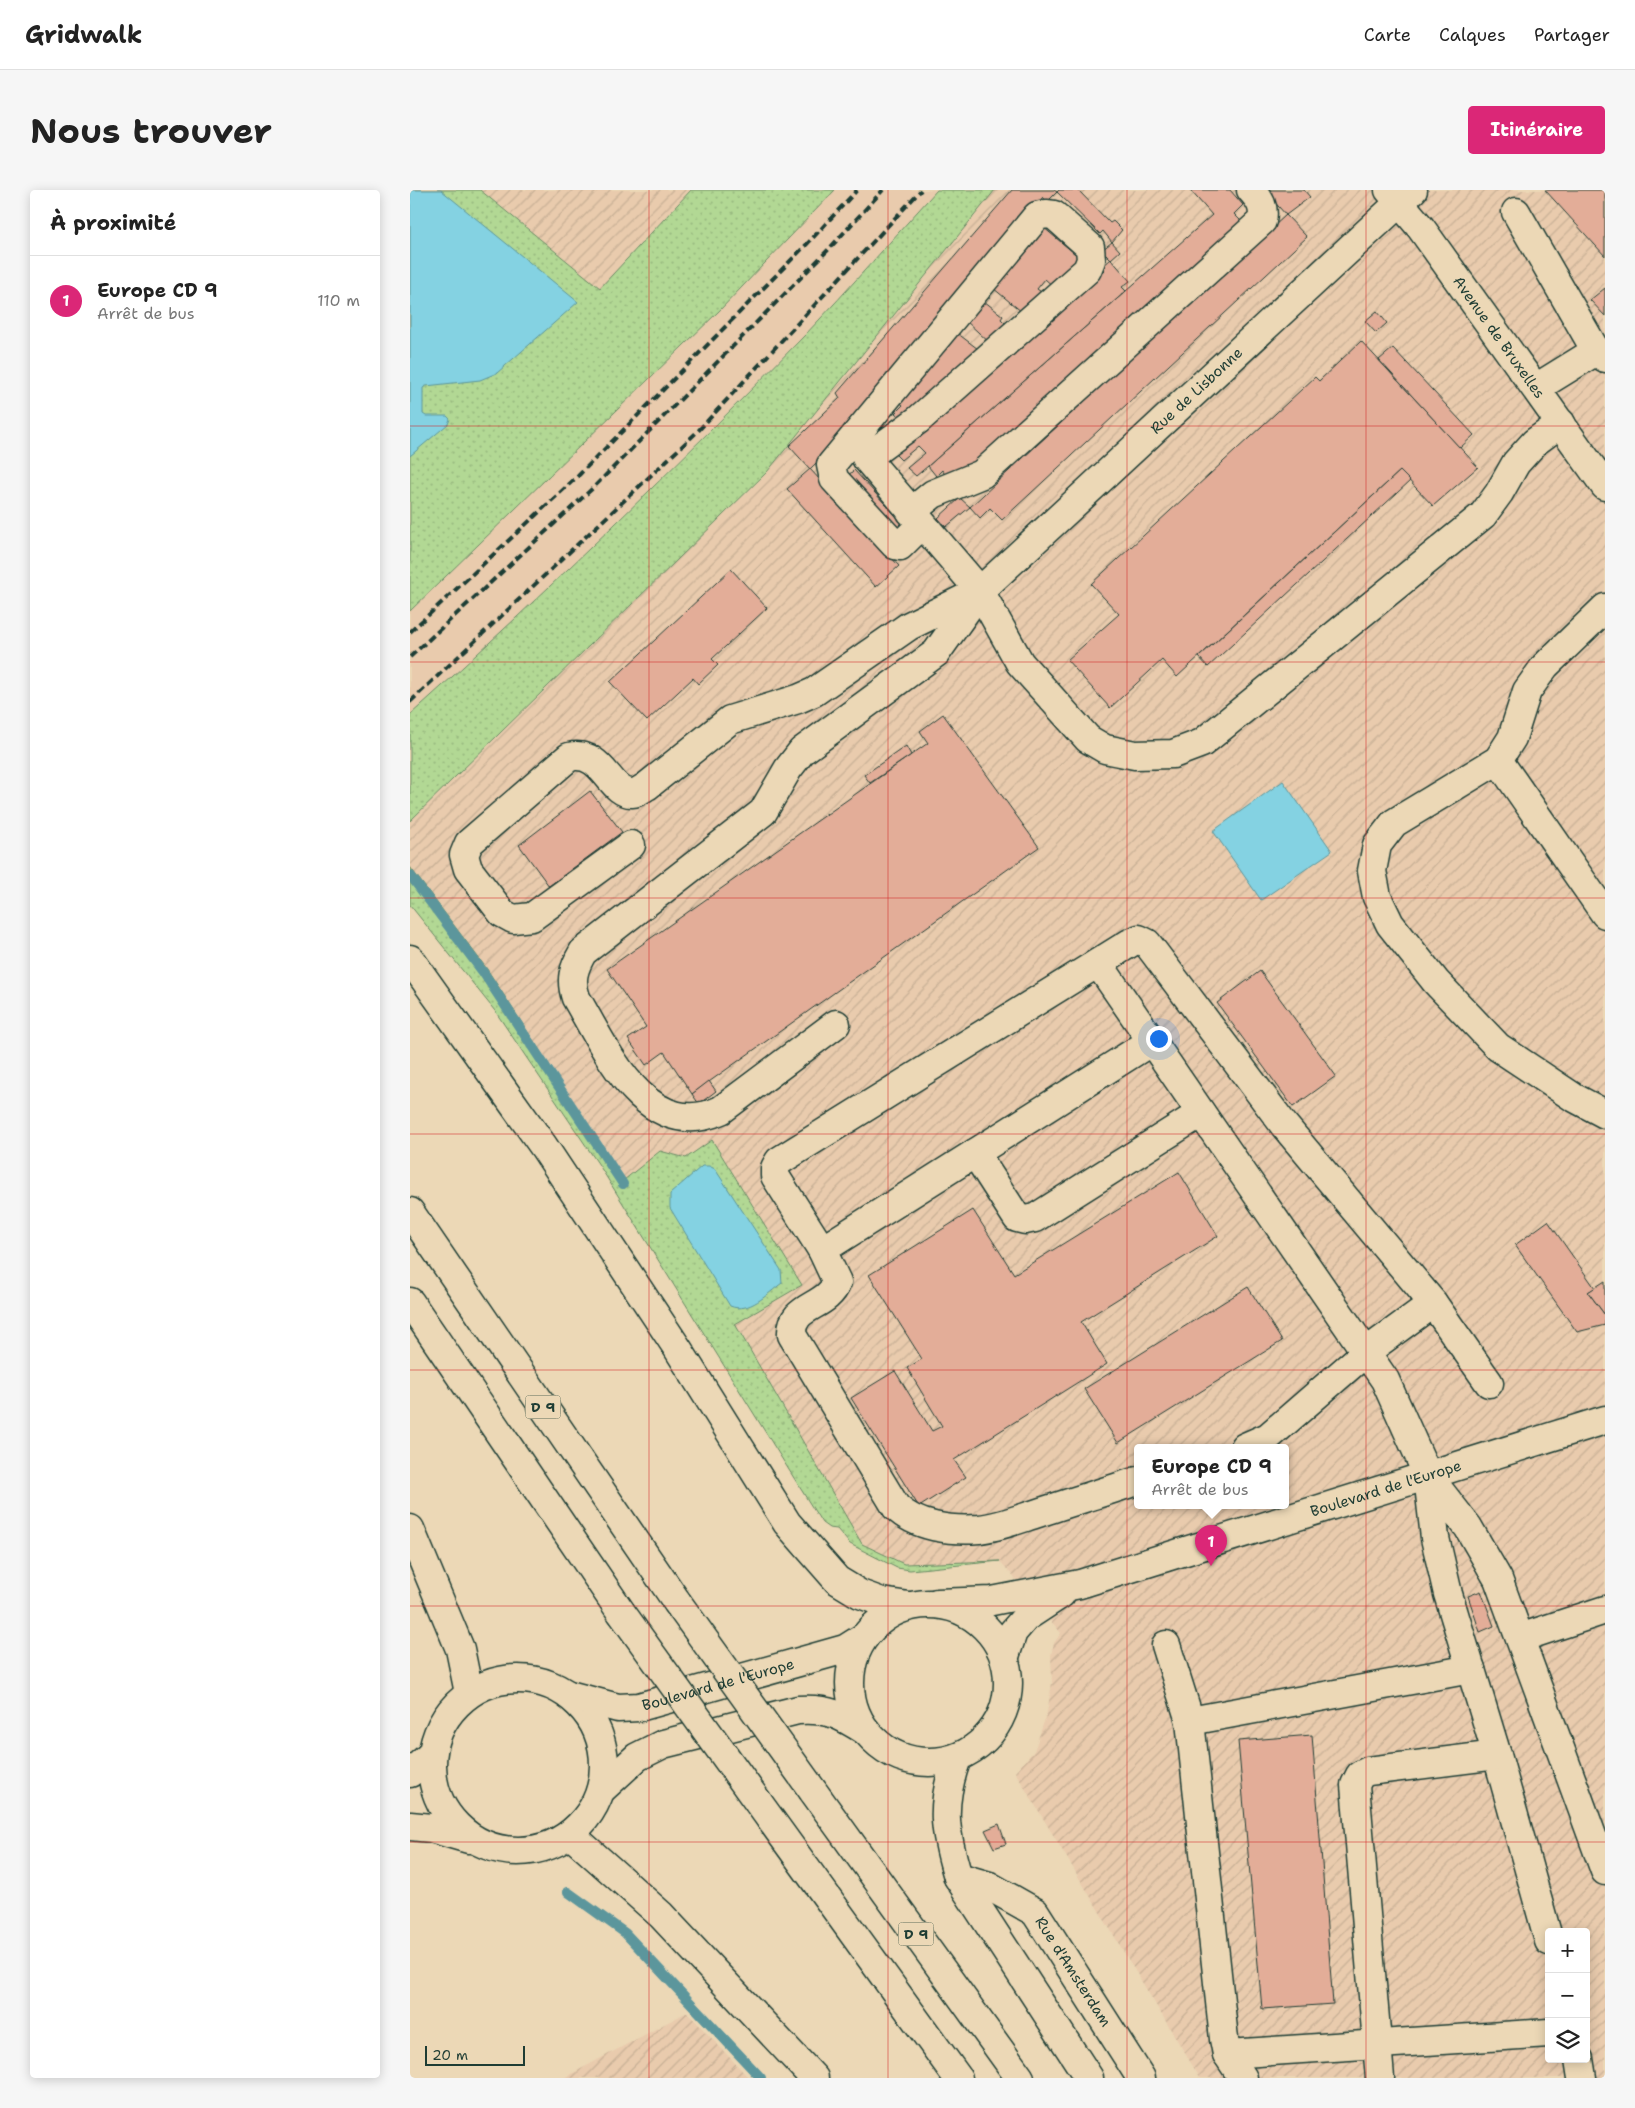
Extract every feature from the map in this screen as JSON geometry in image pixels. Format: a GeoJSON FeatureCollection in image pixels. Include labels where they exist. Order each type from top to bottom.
{"type":"FeatureCollection","features":[{"type":"Feature","properties":{"kind":"main road"},"geometry":{"type":"LineString","coordinates":[[858,449],[1037,216],[1054,215],[1090,247],[1090,260],[1086,270],[918,420],[858,449],[831,465],[834,479],[894,545],[900,546],[905,542],[916,519],[933,494],[982,474],[1262,222],[1264,211],[1259,199],[1251,190]]}},
{"type":"Feature","properties":{"kind":"main road","name":"Avenue de Bruxelles"},"geometry":{"type":"LineString","coordinates":[[1401,194],[1605,486]]}},
{"type":"Feature","properties":{"kind":"main road","name":"Rue de Lisbonne"},"geometry":{"type":"LineString","coordinates":[[980,591],[1401,194]]}},
{"type":"Feature","properties":{"kind":"main road"},"geometry":{"type":"LineString","coordinates":[[1516,212],[1601,355],[1536,388]]}},
{"type":"Feature","properties":{"kind":"main road"},"geometry":{"type":"LineString","coordinates":[[858,449],[916,519],[980,591],[1020,663],[1088,739],[1105,749],[1135,755],[1173,754],[1202,744],[1483,515],[1499,493],[1516,463],[1535,442],[1561,423]]}},
{"type":"Feature","properties":{"kind":"main road"},"geometry":{"type":"LineString","coordinates":[[631,845],[532,918],[513,919],[502,913],[468,869],[464,855],[469,843],[569,757],[580,754],[590,758],[624,792],[634,793],[648,786],[730,720],[798,699],[814,692],[909,626],[980,591]]}},
{"type":"Feature","properties":{"kind":"main road"},"geometry":{"type":"LineString","coordinates":[[836,1024],[721,1110],[707,1116],[690,1117],[667,1112],[644,1101],[628,1084],[576,998],[571,984],[575,966],[583,952],[763,812],[788,769],[802,751],[936,653],[980,591]]}},
{"type":"Feature","properties":{"kind":"main road"},"geometry":{"type":"LineString","coordinates":[[1605,608],[1545,666],[1527,690],[1512,738],[1498,760],[1394,823],[1377,844],[1372,871],[1377,897],[1390,924],[1436,982],[1498,1047],[1573,1097],[1605,1114]]}},
{"type":"Feature","properties":{"kind":"main road"},"geometry":{"type":"LineString","coordinates":[[1498,760],[1605,914]]}},
{"type":"Feature","properties":{"kind":"main road"},"geometry":{"type":"LineString","coordinates":[[1134,1482],[1006,1523],[980,1529],[954,1528],[920,1523],[906,1517],[896,1507],[792,1335],[791,1324],[795,1318],[833,1292],[837,1282],[822,1250],[775,1176],[775,1168],[779,1161],[1139,939],[1147,942],[1284,1126],[1433,1303],[1489,1383]]}},
{"type":"Feature","properties":{"kind":"main road"},"geometry":{"type":"LineString","coordinates":[[410,959],[544,1147],[678,1349],[788,1522],[837,1580],[860,1594],[882,1602],[908,1606]]}},
{"type":"Feature","properties":{"kind":"main road"},"geometry":{"type":"LineString","coordinates":[[1098,963],[1385,1380],[1428,1476],[1468,1527],[1498,1579],[1605,1871]]}},
{"type":"Feature","properties":{"kind":"main road"},"geometry":{"type":"LineString","coordinates":[[822,1250],[1152,1041]]}},
{"type":"Feature","properties":{"kind":"main road"},"geometry":{"type":"LineString","coordinates":[[975,1153],[1017,1218],[1025,1220],[1035,1218],[1201,1113]]}},
{"type":"Feature","properties":{"kind":"main road","name":"D 9"},"geometry":{"type":"LineString","coordinates":[[410,1212],[677,1602],[1020,2078]]}},
{"type":"Feature","properties":{"kind":"main road"},"geometry":{"type":"LineString","coordinates":[[410,1302],[621,1612],[958,2078]]}},
{"type":"Feature","properties":{"kind":"main road"},"geometry":{"type":"LineString","coordinates":[[1252,1444],[1268,1437],[1366,1352],[1433,1303]]}},
{"type":"Feature","properties":{"kind":"main road","name":"Boulevard de l'Europe"},"geometry":{"type":"LineString","coordinates":[[476,1841],[450,1820],[435,1790],[432,1754],[444,1719],[469,1693],[493,1682],[520,1678],[545,1682],[569,1695],[618,1708],[638,1707],[845,1649],[864,1637],[881,1619],[908,1606],[992,1601],[1080,1584],[1605,1420]]}},
{"type":"Feature","properties":{"kind":"main road"},"geometry":{"type":"LineString","coordinates":[[1428,1476],[1437,1547],[1448,1594],[1497,1754],[1545,1928]]}},
{"type":"Feature","properties":{"kind":"main road"},"geometry":{"type":"LineString","coordinates":[[410,1529],[460,1649],[469,1693]]}},
{"type":"Feature","properties":{"kind":"main road","name":"Boulevard de l'Europe"},"geometry":{"type":"LineString","coordinates":[[1004,1656],[1013,1632],[1026,1617],[1053,1598],[1080,1584]]}},
{"type":"Feature","properties":{"kind":"main road","name":"Boulevard de l'Europe"},"geometry":{"type":"LineString","coordinates":[[601,1790],[637,1757],[663,1744],[798,1710],[820,1709],[836,1713],[866,1731],[884,1748],[907,1760],[932,1763],[957,1758],[983,1742],[1002,1716],[1009,1686],[1004,1656],[989,1629],[965,1611],[937,1603]]}},
{"type":"Feature","properties":{"kind":"main road"},"geometry":{"type":"LineString","coordinates":[[1520,1638],[1605,1610]]}},
{"type":"Feature","properties":{"kind":"main road","name":"Boulevard de l'Europe"},"geometry":{"type":"LineString","coordinates":[[864,1637],[853,1659],[850,1683],[854,1708],[866,1731]]}},
{"type":"Feature","properties":{"kind":"main road"},"geometry":{"type":"LineString","coordinates":[[1166,1646],[1190,1721],[1227,2054],[1242,2078]]}},
{"type":"Feature","properties":{"kind":"main road"},"geometry":{"type":"LineString","coordinates":[[1190,1721],[1471,1669]]}},
{"type":"Feature","properties":{"kind":"main road","name":"Boulevard de l'Europe"},"geometry":{"type":"LineString","coordinates":[[410,1826],[431,1828],[507,1852],[540,1849],[570,1834],[589,1815],[601,1790],[605,1764],[600,1737],[588,1714],[569,1695]]}},
{"type":"Feature","properties":{"kind":"main road"},"geometry":{"type":"LineString","coordinates":[[410,1773],[432,1754]]}},
{"type":"Feature","properties":{"kind":"main road"},"geometry":{"type":"LineString","coordinates":[[1380,2078],[1355,1785],[1360,1775],[1368,1771],[1497,1754]]}},
{"type":"Feature","properties":{"kind":"main road"},"geometry":{"type":"LineString","coordinates":[[957,1758],[946,1794],[945,1819],[950,1849],[958,1877],[1089,2078]]}},
{"type":"Feature","properties":{"kind":"main road"},"geometry":{"type":"LineString","coordinates":[[570,1834],[661,1914],[814,2078]]}},
{"type":"Feature","properties":{"kind":"main road","name":"Rue d'Amsterdam"},"geometry":{"type":"LineString","coordinates":[[958,1877],[989,1886],[1035,1912],[1141,2078]]}},
{"type":"Feature","properties":{"kind":"main road"},"geometry":{"type":"LineString","coordinates":[[1227,2054],[1545,2033]]}},
{"type":"Feature","properties":{"kind":"main road"},"geometry":{"type":"LineString","coordinates":[[1580,2063],[1582,2078]]}},
{"type":"Feature","properties":{"kind":"shaded area"},"geometry":{"type":"Polygon","coordinates":[[[480,190],[691,190],[600,288],[480,190]]]}},
{"type":"Feature","properties":{"kind":"shaded area"},"geometry":{"type":"Polygon","coordinates":[[[835,190],[937,190],[806,334],[675,465],[511,624],[410,715],[410,611],[719,311],[835,190]]]}},
{"type":"Feature","properties":{"kind":"shaded area"},"geometry":{"type":"Polygon","coordinates":[[[995,190],[1605,190],[1605,2078],[1200,2078],[1015,1772],[1034,1751],[1047,1713],[1052,1683],[1051,1655],[1054,1643],[1061,1633],[1000,1561],[904,1564],[862,1544],[735,1324],[801,1284],[712,1141],[686,1159],[660,1151],[625,1180],[487,969],[410,867],[410,821],[767,472],[995,190]]]}},
{"type":"Feature","properties":{"kind":"shaded area"},"geometry":{"type":"Polygon","coordinates":[[[687,2012],[749,2078],[564,2078],[687,2012]]]}},
{"type":"Feature","properties":{"kind":"green space"},"geometry":{"type":"Polygon","coordinates":[[[410,190],[480,190],[600,288],[691,190],[835,190],[719,311],[410,611],[410,190]]]}},
{"type":"Feature","properties":{"kind":"green space"},"geometry":{"type":"Polygon","coordinates":[[[937,190],[995,190],[767,472],[410,821],[410,715],[561,576],[757,384],[822,317],[937,190]]]}},
{"type":"Feature","properties":{"kind":"green space"},"geometry":{"type":"Polygon","coordinates":[[[410,867],[487,969],[624,1180],[660,1151],[686,1158],[712,1140],[802,1285],[735,1324],[862,1544],[904,1564],[1000,1561],[910,1570],[897,1568],[850,1544],[837,1529],[829,1528],[822,1523],[599,1165],[495,1011],[410,905],[410,867]]]}},
{"type":"Feature","properties":{"kind":"water"},"geometry":{"type":"Polygon","coordinates":[[[410,190],[441,190],[578,302],[497,373],[480,380],[426,386],[423,388],[423,414],[426,416],[447,416],[450,419],[448,424],[410,456],[410,190]]]}},
{"type":"Feature","properties":{"kind":"water"},"geometry":{"type":"Polygon","coordinates":[[[1283,781],[1332,851],[1261,900],[1213,831],[1283,781]]]}},
{"type":"Feature","properties":{"kind":"water"},"geometry":{"type":"Polygon","coordinates":[[[702,1166],[709,1166],[715,1169],[781,1270],[782,1283],[758,1302],[751,1305],[737,1308],[730,1306],[670,1208],[670,1194],[702,1166]]]}},
{"type":"Feature","properties":{"kind":"building"},"geometry":{"type":"Polygon","coordinates":[[[1012,190],[1054,190],[1057,192],[1047,202],[1043,197],[859,413],[863,417],[810,469],[789,446],[840,398],[837,393],[1012,190]]]}},
{"type":"Feature","properties":{"kind":"building"},"geometry":{"type":"Polygon","coordinates":[[[1059,190],[1078,190],[1110,223],[1113,221],[1122,230],[1112,242],[1103,231],[1100,234],[1057,192],[1059,190]]]}},
{"type":"Feature","properties":{"kind":"building"},"geometry":{"type":"Polygon","coordinates":[[[1190,190],[1230,190],[1243,205],[1234,214],[1244,224],[970,469],[966,464],[948,479],[942,470],[936,476],[928,466],[1212,215],[1190,190]]]}},
{"type":"Feature","properties":{"kind":"building"},"geometry":{"type":"Polygon","coordinates":[[[1264,190],[1304,190],[1310,197],[1286,215],[1264,190]]]}},
{"type":"Feature","properties":{"kind":"building"},"geometry":{"type":"Polygon","coordinates":[[[1545,190],[1605,190],[1605,256],[1545,190]]]}},
{"type":"Feature","properties":{"kind":"building"},"geometry":{"type":"Polygon","coordinates":[[[1286,215],[1307,237],[1002,520],[990,508],[980,518],[970,507],[1286,215]]]}},
{"type":"Feature","properties":{"kind":"building"},"geometry":{"type":"Polygon","coordinates":[[[1043,227],[1080,258],[1055,288],[1045,279],[1037,289],[1044,294],[1036,304],[1032,300],[1022,312],[993,288],[1043,227]]]}},
{"type":"Feature","properties":{"kind":"building"},"geometry":{"type":"Polygon","coordinates":[[[1112,242],[1120,251],[1111,259],[1102,250],[1112,242]]]}},
{"type":"Feature","properties":{"kind":"building"},"geometry":{"type":"Polygon","coordinates":[[[1111,259],[1130,281],[1122,287],[1126,291],[916,476],[907,468],[925,453],[918,446],[901,460],[893,452],[914,439],[1104,270],[1102,267],[1111,259]]]}},
{"type":"Feature","properties":{"kind":"building"},"geometry":{"type":"Polygon","coordinates":[[[1605,288],[1605,316],[1590,300],[1605,288]]]}},
{"type":"Feature","properties":{"kind":"building"},"geometry":{"type":"Polygon","coordinates":[[[984,301],[1003,316],[1001,319],[1009,327],[991,344],[966,321],[984,301]]]}},
{"type":"Feature","properties":{"kind":"building"},"geometry":{"type":"Polygon","coordinates":[[[1377,311],[1387,323],[1376,333],[1365,321],[1377,311]]]}},
{"type":"Feature","properties":{"kind":"building"},"geometry":{"type":"Polygon","coordinates":[[[957,333],[982,352],[902,419],[895,413],[903,405],[896,399],[957,333]]]}},
{"type":"Feature","properties":{"kind":"building"},"geometry":{"type":"Polygon","coordinates":[[[1361,341],[1478,467],[1433,506],[1400,471],[1177,677],[1162,660],[1110,708],[1067,660],[1119,614],[1091,584],[1315,377],[1319,381],[1361,341]]]}},
{"type":"Feature","properties":{"kind":"building"},"geometry":{"type":"Polygon","coordinates":[[[1393,348],[1474,435],[1460,448],[1379,360],[1393,348]]]}},
{"type":"Feature","properties":{"kind":"building"},"geometry":{"type":"Polygon","coordinates":[[[810,469],[899,566],[876,587],[787,489],[810,469]]]}},
{"type":"Feature","properties":{"kind":"building"},"geometry":{"type":"Polygon","coordinates":[[[854,470],[906,527],[895,537],[843,480],[854,470]]]}},
{"type":"Feature","properties":{"kind":"building"},"geometry":{"type":"Polygon","coordinates":[[[1400,471],[1410,481],[1208,667],[1199,657],[1400,471]]]}},
{"type":"Feature","properties":{"kind":"building"},"geometry":{"type":"Polygon","coordinates":[[[960,498],[970,507],[946,527],[938,518],[960,498]]]}},
{"type":"Feature","properties":{"kind":"building"},"geometry":{"type":"Polygon","coordinates":[[[731,569],[767,608],[712,659],[718,665],[698,684],[693,678],[647,721],[610,682],[731,569]]]}},
{"type":"Feature","properties":{"kind":"building"},"geometry":{"type":"Polygon","coordinates":[[[943,714],[1039,847],[692,1094],[664,1052],[646,1065],[628,1039],[646,1027],[607,969],[928,743],[920,731],[943,714]]]}},
{"type":"Feature","properties":{"kind":"building"},"geometry":{"type":"Polygon","coordinates":[[[906,746],[911,755],[870,783],[864,775],[906,746]]]}},
{"type":"Feature","properties":{"kind":"building"},"geometry":{"type":"Polygon","coordinates":[[[590,791],[622,832],[549,886],[519,845],[590,791]]]}},
{"type":"Feature","properties":{"kind":"building"},"geometry":{"type":"Polygon","coordinates":[[[1260,971],[1336,1076],[1293,1107],[1217,1003],[1260,971]]]}},
{"type":"Feature","properties":{"kind":"building"},"geometry":{"type":"Polygon","coordinates":[[[709,1081],[716,1091],[699,1104],[692,1094],[709,1081]]]}},
{"type":"Feature","properties":{"kind":"building"},"geometry":{"type":"Polygon","coordinates":[[[1179,1172],[1218,1236],[1081,1322],[1107,1364],[954,1460],[966,1477],[919,1507],[851,1398],[895,1371],[932,1431],[942,1426],[907,1368],[922,1359],[869,1275],[973,1210],[1014,1274],[1179,1172]]]}},
{"type":"Feature","properties":{"kind":"building"},"geometry":{"type":"Polygon","coordinates":[[[1548,1221],[1595,1288],[1588,1292],[1605,1315],[1605,1325],[1577,1332],[1515,1245],[1548,1221]]]}},
{"type":"Feature","properties":{"kind":"building"},"geometry":{"type":"Polygon","coordinates":[[[1605,1281],[1605,1315],[1588,1292],[1605,1281]]]}},
{"type":"Feature","properties":{"kind":"building"},"geometry":{"type":"Polygon","coordinates":[[[1248,1287],[1282,1341],[1118,1443],[1084,1389],[1248,1287]]]}},
{"type":"Feature","properties":{"kind":"building"},"geometry":{"type":"Polygon","coordinates":[[[1481,1591],[1494,1626],[1480,1632],[1468,1596],[1481,1591]]]}},
{"type":"Feature","properties":{"kind":"building"},"geometry":{"type":"Polygon","coordinates":[[[1312,1735],[1333,2004],[1262,2009],[1238,1741],[1312,1735]]]}},
{"type":"Feature","properties":{"kind":"building"},"geometry":{"type":"Polygon","coordinates":[[[999,1824],[1006,1844],[994,1848],[985,1830],[999,1824]]]}},
{"type":"Feature","properties":{"kind":"waterway"},"geometry":{"type":"LineString","coordinates":[[410,875],[483,972],[623,1184]]}},
{"type":"Feature","properties":{"kind":"waterway"},"geometry":{"type":"LineString","coordinates":[[568,1892],[625,1933],[761,2078]]}},
{"type":"Feature","properties":{"kind":"railway"},"geometry":{"type":"LineString","coordinates":[[410,632],[578,476],[808,243],[857,190]]}},
{"type":"Feature","properties":{"kind":"railway"},"geometry":{"type":"LineString","coordinates":[[410,657],[594,487],[828,250],[883,190]]}},
{"type":"Feature","properties":{"kind":"railway"},"geometry":{"type":"LineString","coordinates":[[410,702],[697,432],[921,190]]}},
{"type":"Feature","properties":{"kind":"place","name":"Europe CD 9"},"geometry":{"type":"Point","coordinates":[1211,1566]}}]}
